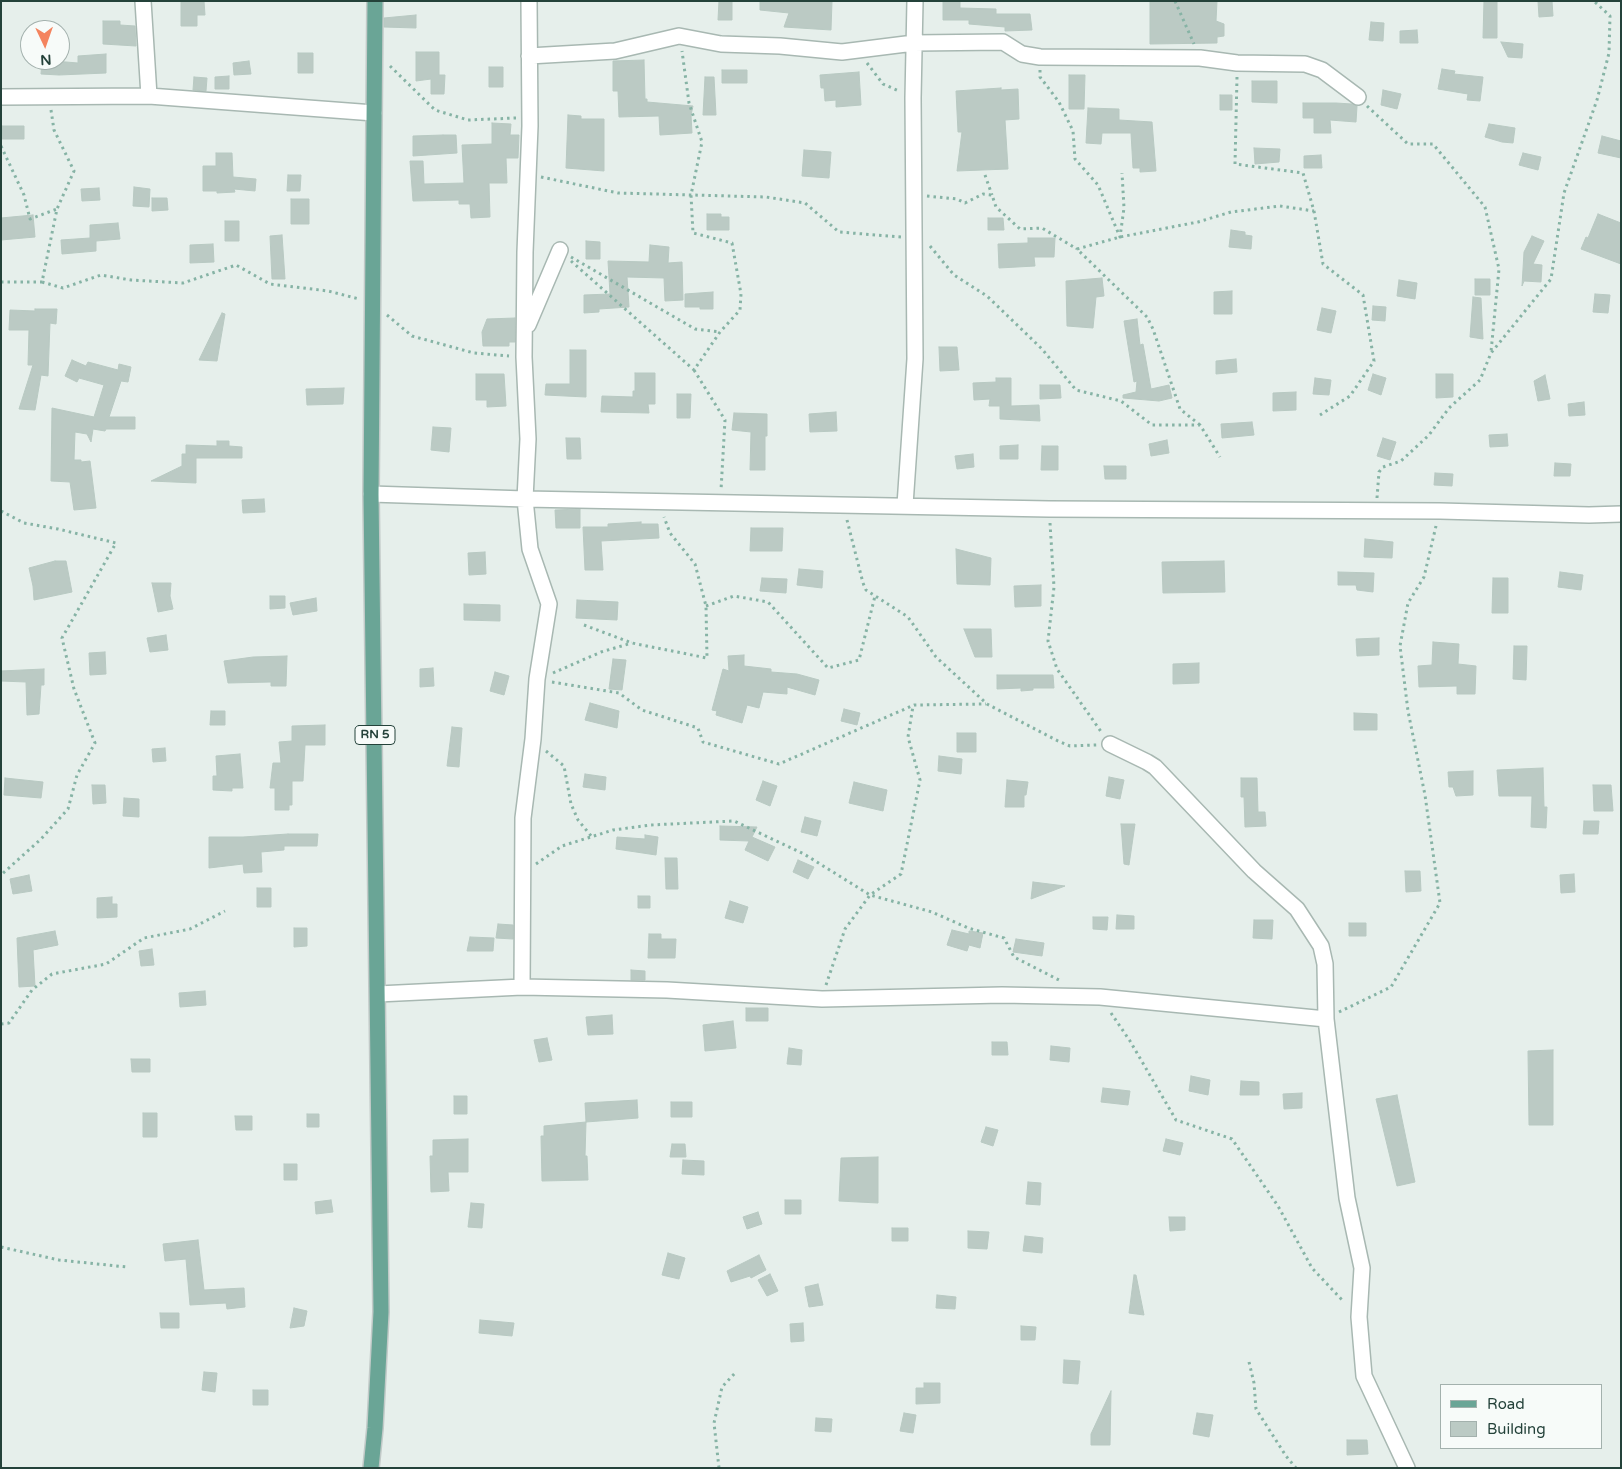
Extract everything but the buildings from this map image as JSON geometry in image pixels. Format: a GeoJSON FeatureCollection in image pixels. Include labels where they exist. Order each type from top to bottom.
{"type":"FeatureCollection","features":[{"type":"Feature","properties":{"kind":"main road","name":"RN 5"},"geometry":{"type":"LineString","coordinates":[[372,1468],[381,1312],[372,494],[375,1]]}},
{"type":"Feature","properties":{"kind":"street"},"geometry":{"type":"LineString","coordinates":[[144,1],[149,96]]}},
{"type":"Feature","properties":{"kind":"street"},"geometry":{"type":"LineString","coordinates":[[522,987],[523,828],[533,739],[537,679],[549,604],[530,549],[525,500],[528,439],[524,357],[525,252],[530,126],[529,1]]}},
{"type":"Feature","properties":{"kind":"street"},"geometry":{"type":"LineString","coordinates":[[905,505],[914,358],[912,98],[915,1]]}},
{"type":"Feature","properties":{"kind":"street"},"geometry":{"type":"LineString","coordinates":[[529,56],[615,51],[679,36],[721,44],[780,46],[842,52],[914,43],[1003,42],[1022,54],[1040,57],[1200,58],[1237,63],[1305,64],[1322,70],[1358,97]]}},
{"type":"Feature","properties":{"kind":"street"},"geometry":{"type":"LineString","coordinates":[[1,97],[149,96],[374,113]]}},
{"type":"Feature","properties":{"kind":"street"},"geometry":{"type":"LineString","coordinates":[[525,331],[560,250]]}},
{"type":"Feature","properties":{"kind":"street"},"geometry":{"type":"LineString","coordinates":[[372,494],[525,500],[905,505],[1049,509],[1621,514]]}},
{"type":"Feature","properties":{"kind":"street"},"geometry":{"type":"LineString","coordinates":[[1110,744],[1155,767],[1254,871],[1297,909],[1321,946],[1325,964],[1326,1018],[1347,1198],[1362,1268],[1358,1317],[1364,1376],[1407,1468]]}},
{"type":"Feature","properties":{"kind":"street"},"geometry":{"type":"LineString","coordinates":[[378,994],[522,987],[667,990],[822,998],[1002,995],[1100,997],[1326,1018]]}},
{"type":"Feature","properties":{"kind":"path"},"geometry":{"type":"LineString","coordinates":[[1176,1],[1200,58]]}},
{"type":"Feature","properties":{"kind":"path"},"geometry":{"type":"LineString","coordinates":[[1491,353],[1551,279],[1564,193],[1598,100],[1609,53],[1610,16],[1594,1]]}},
{"type":"Feature","properties":{"kind":"path"},"geometry":{"type":"LineString","coordinates":[[679,36],[689,103],[702,142],[691,195],[693,233],[732,243],[742,294],[740,310],[720,332],[694,370]]}},
{"type":"Feature","properties":{"kind":"path"},"geometry":{"type":"LineString","coordinates":[[858,50],[883,84],[912,98]]}},
{"type":"Feature","properties":{"kind":"path"},"geometry":{"type":"LineString","coordinates":[[1040,57],[1040,77],[1059,102],[1073,131],[1075,159],[1098,185],[1120,237]]}},
{"type":"Feature","properties":{"kind":"path"},"geometry":{"type":"LineString","coordinates":[[387,60],[391,68],[435,110],[468,120],[515,117],[530,126]]}},
{"type":"Feature","properties":{"kind":"path"},"geometry":{"type":"LineString","coordinates":[[1237,63],[1236,164],[1303,173],[1314,211],[1323,264],[1363,295],[1374,361],[1350,396],[1320,415]]}},
{"type":"Feature","properties":{"kind":"path"},"geometry":{"type":"LineString","coordinates":[[1358,97],[1408,144],[1433,144],[1485,207],[1499,269],[1491,353],[1480,380],[1449,408],[1429,435],[1400,461],[1382,467],[1378,472],[1376,511]]}},
{"type":"Feature","properties":{"kind":"path"},"geometry":{"type":"LineString","coordinates":[[42,282],[57,209],[74,171],[54,130],[49,98]]}},
{"type":"Feature","properties":{"kind":"path"},"geometry":{"type":"LineString","coordinates":[[1,146],[24,195],[30,219],[57,209]]}},
{"type":"Feature","properties":{"kind":"path"},"geometry":{"type":"LineString","coordinates":[[1120,237],[1124,208],[1122,174]]}},
{"type":"Feature","properties":{"kind":"path"},"geometry":{"type":"LineString","coordinates":[[528,175],[566,181],[618,193],[766,197],[805,203],[839,232],[914,232],[954,275],[987,296],[1042,350],[1076,390],[1121,401],[1152,425],[1200,425]]}},
{"type":"Feature","properties":{"kind":"path"},"geometry":{"type":"LineString","coordinates":[[985,175],[996,207],[1020,229],[1042,228],[1077,249],[1147,317],[1153,329],[1180,409],[1200,425],[1220,457]]}},
{"type":"Feature","properties":{"kind":"path"},"geometry":{"type":"LineString","coordinates":[[914,195],[957,199],[965,203],[983,194],[992,195]]}},
{"type":"Feature","properties":{"kind":"path"},"geometry":{"type":"LineString","coordinates":[[1077,249],[1120,237],[1198,222],[1231,212],[1280,206],[1314,211]]}},
{"type":"Feature","properties":{"kind":"path"},"geometry":{"type":"LineString","coordinates":[[560,250],[696,329],[720,332]]}},
{"type":"Feature","properties":{"kind":"path"},"geometry":{"type":"LineString","coordinates":[[560,250],[694,370],[725,420],[720,503]]}},
{"type":"Feature","properties":{"kind":"path"},"geometry":{"type":"LineString","coordinates":[[1,282],[42,282],[63,288],[101,274],[131,280],[183,284],[236,265],[270,284],[328,291],[373,303],[412,336],[474,353],[524,357]]}},
{"type":"Feature","properties":{"kind":"path"},"geometry":{"type":"LineString","coordinates":[[584,625],[632,643],[707,658],[706,606],[695,564],[670,533],[658,502]]}},
{"type":"Feature","properties":{"kind":"path"},"geometry":{"type":"LineString","coordinates":[[835,504],[846,517],[849,524],[866,590],[908,617],[930,651],[986,704],[1070,746],[1110,744]]}},
{"type":"Feature","properties":{"kind":"path"},"geometry":{"type":"LineString","coordinates":[[1049,509],[1054,587],[1048,642],[1057,669],[1110,744]]}},
{"type":"Feature","properties":{"kind":"path"},"geometry":{"type":"LineString","coordinates":[[1,511],[24,522],[58,528],[116,544],[62,638],[74,689],[94,744],[77,775],[68,809],[41,839],[1,875]]}},
{"type":"Feature","properties":{"kind":"path"},"geometry":{"type":"LineString","coordinates":[[1326,1018],[1391,987],[1440,904],[1425,795],[1408,710],[1400,646],[1408,603],[1424,578],[1440,511]]}},
{"type":"Feature","properties":{"kind":"path"},"geometry":{"type":"LineString","coordinates":[[706,606],[734,596],[768,602],[828,668],[859,660],[876,596]]}},
{"type":"Feature","properties":{"kind":"path"},"geometry":{"type":"LineString","coordinates":[[537,679],[601,652],[632,643]]}},
{"type":"Feature","properties":{"kind":"path"},"geometry":{"type":"LineString","coordinates":[[537,679],[619,693],[642,710],[698,728],[703,742],[779,764],[914,705],[986,704]]}},
{"type":"Feature","properties":{"kind":"path"},"geometry":{"type":"LineString","coordinates":[[822,998],[845,928],[870,895],[901,874],[920,780],[908,737],[914,705]]}},
{"type":"Feature","properties":{"kind":"path"},"geometry":{"type":"LineString","coordinates":[[533,739],[564,766],[571,804],[578,820],[592,837]]}},
{"type":"Feature","properties":{"kind":"path"},"geometry":{"type":"LineString","coordinates":[[1,1024],[8,1023],[32,990],[52,974],[106,964],[144,938],[190,929],[225,911]]}},
{"type":"Feature","properties":{"kind":"path"},"geometry":{"type":"LineString","coordinates":[[1,1247],[59,1260],[127,1267]]}},
{"type":"Feature","properties":{"kind":"path"},"geometry":{"type":"LineString","coordinates":[[1249,1362],[1254,1383],[1256,1409],[1286,1456],[1296,1468]]}},
{"type":"Feature","properties":{"kind":"path"},"geometry":{"type":"LineString","coordinates":[[719,1468],[714,1423],[722,1387],[735,1373]]}}]}
